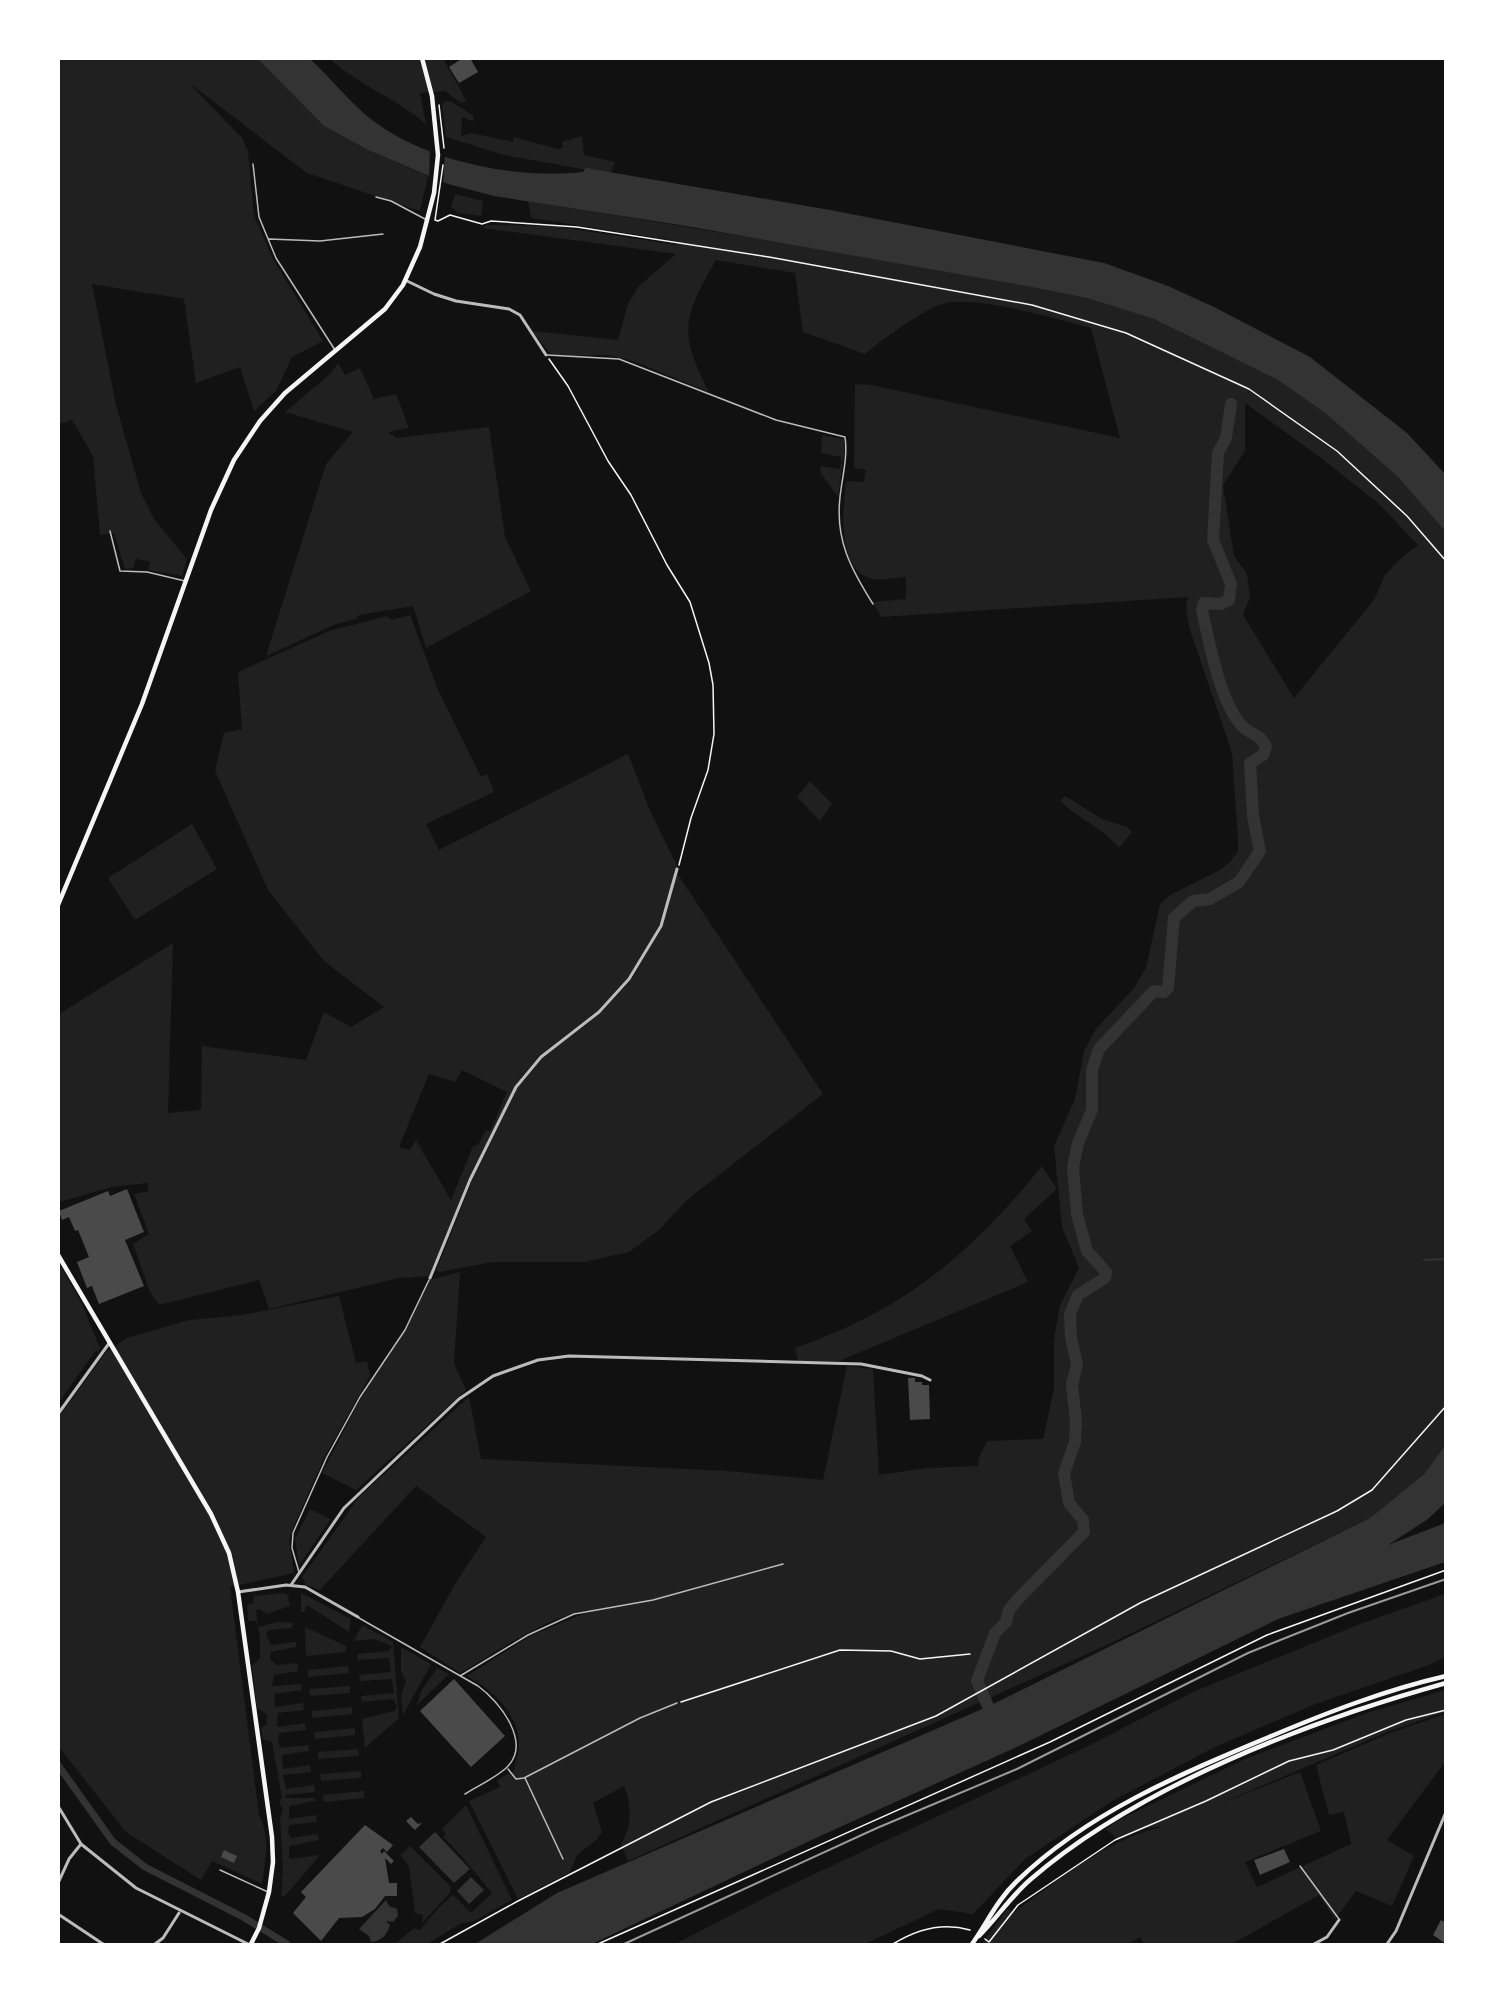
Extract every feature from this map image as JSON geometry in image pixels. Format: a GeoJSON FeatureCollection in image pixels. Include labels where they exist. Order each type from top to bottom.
{"type":"FeatureCollection","features":[{"type":"Feature","properties":{"kind":"main road"},"geometry":{"type":"LineString","coordinates":[[58,905],[142,704],[226,477],[260,422],[285,393],[379,316],[405,280],[420,247],[431,207],[440,139],[422,58]]}},
{"type":"Feature","properties":{"kind":"main road"},"geometry":{"type":"LineString","coordinates":[[58,1255],[218,1527],[229,1553],[238,1592],[272,1837],[273,1862],[269,1892],[263,1916],[249,1944]]}},
{"type":"Feature","properties":{"kind":"main road"},"geometry":{"type":"LineString","coordinates":[[977,1938],[1001,1898],[1016,1882],[1075,1836],[1124,1804],[1201,1766],[1310,1720],[1375,1697],[1446,1676]]}},
{"type":"Feature","properties":{"kind":"main road"},"geometry":{"type":"LineString","coordinates":[[972,1944],[1030,1880],[1072,1847],[1142,1803],[1312,1727],[1446,1683]]}},
{"type":"Feature","properties":{"kind":"street"},"geometry":{"type":"LineString","coordinates":[[405,280],[434,294],[456,301],[509,309],[520,315],[546,355]]}},
{"type":"Feature","properties":{"kind":"street"},"geometry":{"type":"LineString","coordinates":[[430,1278],[470,1180],[516,1087],[541,1056],[599,1012],[629,979],[661,926],[677,869]]}},
{"type":"Feature","properties":{"kind":"street"},"geometry":{"type":"LineString","coordinates":[[58,1414],[110,1342]]}},
{"type":"Feature","properties":{"kind":"street"},"geometry":{"type":"LineString","coordinates":[[291,1585],[344,1508],[459,1399],[493,1376],[538,1359],[569,1356],[861,1364],[922,1376],[930,1380]]}},
{"type":"Feature","properties":{"kind":"street"},"geometry":{"type":"LineString","coordinates":[[238,1592],[291,1585],[312,1591],[358,1617]]}},
{"type":"Feature","properties":{"kind":"street"},"geometry":{"type":"LineString","coordinates":[[58,1806],[81,1844],[136,1888],[179,1912],[249,1944]]}},
{"type":"Feature","properties":{"kind":"street"},"geometry":{"type":"LineString","coordinates":[[1387,1944],[1396,1931],[1446,1812]]}},
{"type":"Feature","properties":{"kind":"street"},"geometry":{"type":"LineString","coordinates":[[58,1883],[69,1859],[81,1844]]}},
{"type":"Feature","properties":{"kind":"street"},"geometry":{"type":"LineString","coordinates":[[155,1944],[163,1938],[179,1912]]}},
{"type":"Feature","properties":{"kind":"street"},"geometry":{"type":"LineString","coordinates":[[58,1914],[103,1944]]}},
{"type":"Feature","properties":{"kind":"street"},"geometry":{"type":"LineString","coordinates":[[1314,1944],[1327,1937],[1339,1920]]}},
{"type":"Feature","properties":{"kind":"lane"},"geometry":{"type":"LineString","coordinates":[[253,164],[259,217],[276,258],[335,351]]}},
{"type":"Feature","properties":{"kind":"lane"},"geometry":{"type":"LineString","coordinates":[[376,197],[391,201],[428,221]]}},
{"type":"Feature","properties":{"kind":"lane"},"geometry":{"type":"LineString","coordinates":[[268,239],[320,240],[383,234]]}},
{"type":"Feature","properties":{"kind":"lane"},"geometry":{"type":"LineString","coordinates":[[546,355],[619,359],[776,420],[845,437],[838,522],[841,539],[853,573],[873,604]]}},
{"type":"Feature","properties":{"kind":"lane"},"geometry":{"type":"LineString","coordinates":[[110,531],[120,571],[147,572],[186,582]]}},
{"type":"Feature","properties":{"kind":"lane"},"geometry":{"type":"LineString","coordinates":[[300,1572],[292,1548],[293,1533],[327,1457],[354,1407],[405,1330],[430,1278]]}},
{"type":"Feature","properties":{"kind":"lane"},"geometry":{"type":"LineString","coordinates":[[460,1676],[528,1635],[574,1614],[653,1600],[783,1564]]}},
{"type":"Feature","properties":{"kind":"lane"},"geometry":{"type":"LineString","coordinates":[[358,1617],[493,1697],[508,1718],[515,1743],[507,1768],[465,1794]]}},
{"type":"Feature","properties":{"kind":"lane"},"geometry":{"type":"LineString","coordinates":[[507,1768],[516,1779],[524,1778],[640,1718],[677,1703]]}},
{"type":"Feature","properties":{"kind":"lane"},"geometry":{"type":"LineString","coordinates":[[524,1778],[563,1859]]}},
{"type":"Feature","properties":{"kind":"lane"},"geometry":{"type":"LineString","coordinates":[[1300,1866],[1339,1920]]}},
{"type":"Feature","properties":{"kind":"lane"},"geometry":{"type":"LineString","coordinates":[[220,1870],[269,1892]]}},
{"type":"Feature","properties":{"kind":"path"},"geometry":{"type":"LineString","coordinates":[[439,104],[443,131],[440,139]]}},
{"type":"Feature","properties":{"kind":"path"},"geometry":{"type":"LineString","coordinates":[[438,210],[435,220],[438,221],[450,215],[482,224],[491,221],[538,223],[619,232],[987,296],[1081,318],[1126,333],[1249,389],[1337,451],[1407,516],[1446,561]]}},
{"type":"Feature","properties":{"kind":"path"},"geometry":{"type":"LineString","coordinates":[[546,355],[568,386],[608,462],[631,495],[667,565],[690,602],[709,663],[713,685],[714,734],[708,770],[691,818],[677,869]]}},
{"type":"Feature","properties":{"kind":"path"},"geometry":{"type":"LineString","coordinates":[[440,1944],[518,1901],[711,1802],[936,1716],[1140,1603],[1337,1511],[1372,1490],[1446,1406]]}},
{"type":"Feature","properties":{"kind":"path"},"geometry":{"type":"LineString","coordinates":[[598,1944],[1050,1742],[1267,1635],[1446,1570]]}},
{"type":"Feature","properties":{"kind":"path"},"geometry":{"type":"LineString","coordinates":[[677,1703],[840,1650],[891,1651],[920,1659],[970,1654]]}},
{"type":"Feature","properties":{"kind":"path"},"geometry":{"type":"LineString","coordinates":[[985,1939],[989,1942],[1018,1905],[1115,1840],[1206,1802],[1282,1764],[1333,1750],[1406,1720],[1446,1710]]}},
{"type":"Feature","properties":{"kind":"path"},"geometry":{"type":"LineString","coordinates":[[893,1944],[933,1927],[953,1925],[970,1930]]}},
{"type":"Feature","properties":{"kind":"shaded area"},"geometry":{"type":"Polygon","coordinates":[[[58,59],[258,59],[324,126],[368,150],[428,176],[420,211],[307,173],[188,82],[242,138],[248,151],[254,216],[273,259],[323,341],[292,357],[276,391],[254,411],[240,367],[196,383],[184,299],[92,284],[116,405],[141,493],[154,519],[187,559],[182,576],[148,570],[150,562],[136,559],[133,568],[125,569],[114,533],[100,535],[93,456],[72,420],[59,424],[58,59]]]}},
{"type":"Feature","properties":{"kind":"shaded area"},"geometry":{"type":"Polygon","coordinates":[[[258,59],[310,59],[364,113],[394,135],[445,157],[473,164],[529,173],[583,172],[586,168],[830,210],[1104,263],[1168,286],[1310,357],[1407,433],[1445,474],[1445,531],[1398,477],[1325,413],[1278,380],[1154,319],[1087,298],[1026,286],[686,226],[494,196],[448,184],[368,150],[324,126],[258,59]]]}},
{"type":"Feature","properties":{"kind":"shaded area"},"geometry":{"type":"Polygon","coordinates":[[[330,59],[443,59],[466,100],[461,103],[445,91],[420,93],[426,124],[403,107],[353,77],[330,59]]]}},
{"type":"Feature","properties":{"kind":"shaded area"},"geometry":{"type":"Polygon","coordinates":[[[450,101],[474,116],[473,121],[462,117],[461,136],[471,133],[513,142],[514,137],[558,149],[563,148],[562,142],[582,136],[584,155],[615,162],[610,174],[504,155],[446,137],[442,106],[444,102],[450,101]]]}},
{"type":"Feature","properties":{"kind":"shaded area"},"geometry":{"type":"Polygon","coordinates":[[[455,194],[483,201],[481,216],[458,213],[451,207],[455,194]]]}},
{"type":"Feature","properties":{"kind":"shaded area"},"geometry":{"type":"Polygon","coordinates":[[[528,201],[931,267],[1087,298],[1154,319],[1278,380],[1325,413],[1398,477],[1446,531],[1446,1446],[1424,1474],[1370,1518],[1111,1643],[628,1861],[621,1844],[630,1816],[624,1786],[593,1803],[602,1832],[596,1840],[578,1854],[569,1873],[518,1899],[469,1801],[500,1787],[497,1780],[514,1771],[519,1747],[517,1732],[514,1721],[502,1703],[486,1688],[467,1676],[530,1636],[588,1612],[586,1610],[569,1615],[537,1628],[460,1673],[420,1647],[455,1584],[486,1537],[416,1486],[320,1590],[306,1585],[302,1577],[359,1497],[469,1397],[481,1459],[727,1471],[823,1480],[847,1366],[873,1369],[879,1475],[926,1468],[978,1466],[987,1441],[1043,1439],[1054,1389],[1054,1339],[1060,1305],[1079,1268],[1062,1227],[1054,1146],[1075,1099],[1084,1051],[1096,1029],[1134,988],[1146,968],[1160,904],[1170,895],[1220,870],[1238,851],[1232,753],[1189,627],[1186,606],[1188,597],[881,617],[873,602],[906,599],[906,577],[881,580],[861,574],[847,552],[843,522],[846,481],[864,482],[866,470],[854,468],[855,384],[871,385],[1120,438],[1091,328],[1016,309],[974,302],[956,302],[942,304],[913,319],[865,354],[803,332],[795,273],[716,260],[697,296],[688,325],[692,354],[709,392],[633,361],[608,355],[556,356],[549,352],[532,331],[618,340],[628,304],[639,286],[676,254],[483,228],[486,225],[553,226],[677,245],[677,241],[531,218],[528,201]],[[1245,403],[1245,451],[1223,485],[1234,556],[1247,574],[1250,597],[1243,615],[1294,698],[1374,600],[1385,575],[1401,558],[1418,545],[1378,503],[1245,403]]]}},
{"type":"Feature","properties":{"kind":"shaded area"},"geometry":{"type":"Polygon","coordinates":[[[338,363],[345,375],[360,368],[374,399],[396,394],[409,428],[388,432],[396,438],[489,427],[505,537],[531,591],[426,648],[413,606],[359,615],[356,619],[336,624],[266,656],[326,464],[353,432],[285,412],[330,374],[338,363]]]}},
{"type":"Feature","properties":{"kind":"shaded area"},"geometry":{"type":"Polygon","coordinates":[[[822,435],[843,439],[845,446],[838,497],[820,472],[821,466],[840,469],[841,457],[821,453],[822,435]]]}},
{"type":"Feature","properties":{"kind":"shaded area"},"geometry":{"type":"Polygon","coordinates":[[[410,615],[438,690],[481,777],[487,774],[494,792],[426,824],[439,850],[628,754],[651,813],[677,866],[659,926],[628,978],[598,1011],[540,1055],[518,1081],[469,1179],[429,1276],[399,1278],[269,1309],[259,1280],[159,1305],[150,1292],[133,1244],[149,1234],[134,1194],[149,1191],[147,1183],[112,1187],[59,1202],[59,1014],[173,943],[168,1113],[201,1110],[202,1046],[306,1060],[324,1012],[351,1027],[384,1007],[324,961],[268,890],[215,771],[224,733],[242,729],[238,672],[329,631],[387,616],[392,620],[410,615]],[[462,1070],[455,1082],[429,1074],[399,1147],[410,1150],[416,1140],[451,1200],[473,1146],[478,1145],[486,1130],[490,1131],[507,1092],[462,1070]]]}},
{"type":"Feature","properties":{"kind":"shaded area"},"geometry":{"type":"Polygon","coordinates":[[[810,781],[832,804],[820,821],[797,797],[810,781]]]}},
{"type":"Feature","properties":{"kind":"shaded area"},"geometry":{"type":"Polygon","coordinates":[[[1065,796],[1102,819],[1127,827],[1132,832],[1119,848],[1106,835],[1060,801],[1065,796]]]}},
{"type":"Feature","properties":{"kind":"shaded area"},"geometry":{"type":"Polygon","coordinates":[[[192,824],[217,869],[135,920],[108,878],[192,824]]]}},
{"type":"Feature","properties":{"kind":"shaded area"},"geometry":{"type":"Polygon","coordinates":[[[677,873],[823,1094],[688,1199],[659,1230],[629,1252],[584,1262],[493,1262],[436,1271],[472,1181],[517,1088],[542,1058],[600,1013],[631,980],[662,927],[677,873]]]}},
{"type":"Feature","properties":{"kind":"shaded area"},"geometry":{"type":"Polygon","coordinates":[[[1042,1166],[1057,1189],[1024,1219],[1032,1231],[1010,1246],[1028,1282],[839,1361],[798,1361],[795,1348],[869,1316],[902,1297],[961,1253],[1015,1198],[1042,1166]]]}},
{"type":"Feature","properties":{"kind":"shaded area"},"geometry":{"type":"Polygon","coordinates":[[[59,1263],[81,1302],[100,1348],[98,1353],[96,1350],[59,1402],[59,1263]]]}},
{"type":"Feature","properties":{"kind":"shaded area"},"geometry":{"type":"Polygon","coordinates":[[[460,1272],[454,1363],[466,1390],[356,1490],[322,1473],[361,1398],[406,1330],[430,1280],[460,1272]]]}},
{"type":"Feature","properties":{"kind":"shaded area"},"geometry":{"type":"Polygon","coordinates":[[[339,1296],[356,1363],[367,1361],[370,1376],[325,1456],[292,1530],[289,1540],[294,1573],[230,1587],[259,1815],[266,1840],[262,1884],[212,1861],[201,1880],[126,1832],[59,1747],[59,1417],[106,1352],[127,1338],[189,1320],[242,1315],[339,1296]]]}},
{"type":"Feature","properties":{"kind":"shaded area"},"geometry":{"type":"Polygon","coordinates":[[[1445,1446],[1445,1503],[1428,1519],[1388,1545],[1445,1523],[1445,1562],[1278,1619],[1019,1746],[818,1837],[592,1944],[475,1944],[557,1893],[989,1706],[1370,1518],[1424,1474],[1445,1446]]]}},
{"type":"Feature","properties":{"kind":"shaded area"},"geometry":{"type":"Polygon","coordinates":[[[310,1509],[331,1519],[299,1565],[295,1539],[310,1509]]]}},
{"type":"Feature","properties":{"kind":"shaded area"},"geometry":{"type":"Polygon","coordinates":[[[284,1593],[288,1595],[290,1606],[266,1614],[260,1609],[256,1610],[258,1627],[278,1622],[294,1623],[291,1628],[269,1630],[266,1634],[271,1645],[296,1642],[296,1647],[271,1652],[270,1659],[277,1665],[298,1663],[298,1671],[274,1675],[272,1686],[301,1684],[302,1690],[274,1694],[275,1707],[303,1703],[304,1710],[278,1713],[277,1727],[305,1723],[306,1730],[279,1733],[278,1743],[281,1748],[308,1745],[309,1751],[282,1755],[283,1769],[310,1765],[311,1772],[283,1775],[286,1789],[314,1785],[315,1792],[286,1795],[285,1798],[315,1798],[315,1801],[289,1806],[289,1819],[316,1815],[317,1822],[289,1825],[288,1832],[291,1838],[318,1834],[319,1840],[289,1846],[289,1859],[320,1855],[285,1896],[281,1897],[283,1869],[280,1817],[283,1810],[279,1802],[282,1798],[272,1742],[263,1739],[261,1728],[267,1724],[267,1715],[257,1708],[252,1666],[260,1658],[260,1636],[256,1621],[248,1621],[247,1605],[254,1603],[254,1596],[284,1593]]]}},
{"type":"Feature","properties":{"kind":"shaded area"},"geometry":{"type":"Polygon","coordinates":[[[301,1593],[351,1619],[349,1632],[307,1605],[304,1612],[301,1612],[301,1593]]]}},
{"type":"Feature","properties":{"kind":"shaded area"},"geometry":{"type":"Polygon","coordinates":[[[1445,1594],[1445,1657],[1429,1665],[1313,1705],[1215,1747],[1112,1801],[1025,1859],[973,1914],[939,1909],[865,1944],[675,1944],[778,1891],[1086,1747],[1193,1692],[1360,1624],[1445,1594]]]}},
{"type":"Feature","properties":{"kind":"shaded area"},"geometry":{"type":"Polygon","coordinates":[[[362,1625],[393,1642],[399,1718],[365,1748],[362,1719],[394,1711],[397,1708],[394,1699],[362,1702],[361,1696],[394,1693],[392,1679],[360,1681],[359,1675],[391,1672],[389,1658],[358,1660],[357,1654],[389,1651],[392,1646],[374,1639],[354,1641],[362,1625]]]}},
{"type":"Feature","properties":{"kind":"shaded area"},"geometry":{"type":"Polygon","coordinates":[[[305,1627],[346,1646],[346,1652],[306,1656],[305,1627]]]}},
{"type":"Feature","properties":{"kind":"shaded area"},"geometry":{"type":"Polygon","coordinates":[[[401,1647],[431,1664],[403,1715],[401,1696],[406,1681],[401,1671],[401,1647]]]}},
{"type":"Feature","properties":{"kind":"shaded area"},"geometry":{"type":"Polygon","coordinates":[[[348,1666],[349,1673],[308,1677],[308,1670],[348,1666]]]}},
{"type":"Feature","properties":{"kind":"shaded area"},"geometry":{"type":"Polygon","coordinates":[[[437,1668],[449,1674],[416,1706],[422,1690],[437,1668]]]}},
{"type":"Feature","properties":{"kind":"shaded area"},"geometry":{"type":"Polygon","coordinates":[[[350,1686],[350,1693],[310,1696],[309,1689],[350,1686]]]}},
{"type":"Feature","properties":{"kind":"shaded area"},"geometry":{"type":"Polygon","coordinates":[[[1445,1690],[1445,1712],[1390,1731],[1217,1805],[1300,1772],[1321,1831],[1245,1862],[1257,1887],[1351,1844],[1344,1812],[1329,1815],[1316,1765],[1390,1733],[1445,1714],[1445,1762],[1387,1840],[1414,1856],[1392,1906],[1356,1891],[1335,1919],[1319,1895],[1232,1944],[1144,1944],[1140,1937],[1129,1944],[982,1944],[1007,1909],[1014,1912],[1103,1850],[1141,1833],[1162,1827],[1145,1828],[1118,1839],[1106,1829],[1119,1820],[1245,1759],[1367,1713],[1445,1690]]]}},
{"type":"Feature","properties":{"kind":"shaded area"},"geometry":{"type":"Polygon","coordinates":[[[352,1707],[353,1714],[312,1718],[312,1711],[352,1707]]]}},
{"type":"Feature","properties":{"kind":"shaded area"},"geometry":{"type":"Polygon","coordinates":[[[355,1728],[355,1735],[315,1739],[314,1732],[355,1728]]]}},
{"type":"Feature","properties":{"kind":"shaded area"},"geometry":{"type":"Polygon","coordinates":[[[358,1749],[359,1756],[318,1759],[318,1752],[358,1749]]]}},
{"type":"Feature","properties":{"kind":"shaded area"},"geometry":{"type":"Polygon","coordinates":[[[361,1771],[361,1778],[321,1781],[320,1774],[361,1771]]]}},
{"type":"Feature","properties":{"kind":"shaded area"},"geometry":{"type":"Polygon","coordinates":[[[364,1791],[364,1798],[324,1802],[323,1795],[364,1791]]]}},
{"type":"Feature","properties":{"kind":"shaded area"},"geometry":{"type":"Polygon","coordinates":[[[466,1805],[512,1900],[474,1921],[460,1924],[427,1944],[395,1944],[414,1928],[420,1930],[439,1907],[453,1895],[471,1913],[492,1893],[443,1837],[446,1834],[442,1829],[466,1805]]]}},
{"type":"Feature","properties":{"kind":"shaded area"},"geometry":{"type":"Polygon","coordinates":[[[435,1832],[470,1869],[454,1883],[419,1847],[435,1832]]]}},
{"type":"Feature","properties":{"kind":"shaded area"},"geometry":{"type":"Polygon","coordinates":[[[410,1846],[451,1887],[450,1893],[422,1923],[423,1915],[415,1913],[409,1867],[401,1855],[410,1846]]]}},
{"type":"Feature","properties":{"kind":"shaded area"},"geometry":{"type":"Polygon","coordinates":[[[471,1877],[484,1890],[469,1904],[457,1891],[471,1877]]]}},
{"type":"Feature","properties":{"kind":"shaded area"},"geometry":{"type":"Polygon","coordinates":[[[386,1900],[389,1906],[397,1909],[398,1916],[393,1922],[386,1921],[390,1925],[384,1937],[371,1942],[369,1936],[359,1929],[386,1900]]]}},
{"type":"Feature","properties":{"kind":"pier"},"geometry":{"type":"Polygon","coordinates":[[[430,147],[445,153],[443,185],[429,179],[430,147]]]}},
{"type":"Feature","properties":{"kind":"building"},"geometry":{"type":"Polygon","coordinates":[[[463,58],[470,58],[478,72],[459,83],[449,67],[463,58]]]}},
{"type":"Feature","properties":{"kind":"building"},"geometry":{"type":"Polygon","coordinates":[[[127,1189],[144,1232],[125,1240],[144,1286],[99,1304],[92,1286],[87,1288],[77,1262],[89,1257],[78,1230],[75,1231],[69,1217],[62,1220],[59,1211],[108,1191],[110,1196],[127,1189]]]}},
{"type":"Feature","properties":{"kind":"building"},"geometry":{"type":"Polygon","coordinates":[[[908,1378],[915,1378],[915,1382],[922,1382],[922,1385],[929,1385],[930,1419],[910,1420],[908,1378]]]}},
{"type":"Feature","properties":{"kind":"building"},"geometry":{"type":"Polygon","coordinates":[[[454,1679],[505,1736],[471,1767],[420,1711],[454,1679]]]}},
{"type":"Feature","properties":{"kind":"building"},"geometry":{"type":"Polygon","coordinates":[[[411,1817],[418,1824],[422,1823],[415,1830],[406,1821],[411,1817]]]}},
{"type":"Feature","properties":{"kind":"building"},"geometry":{"type":"Polygon","coordinates":[[[365,1825],[393,1845],[387,1852],[383,1848],[380,1851],[382,1854],[384,1851],[394,1861],[391,1864],[385,1858],[389,1883],[397,1883],[397,1896],[385,1896],[375,1909],[362,1917],[339,1918],[321,1941],[293,1913],[306,1897],[301,1892],[365,1825]]]}},
{"type":"Feature","properties":{"kind":"building"},"geometry":{"type":"Polygon","coordinates":[[[1284,1849],[1290,1862],[1260,1875],[1254,1860],[1284,1849]]]}},
{"type":"Feature","properties":{"kind":"building"},"geometry":{"type":"Polygon","coordinates":[[[224,1850],[237,1856],[234,1863],[221,1857],[224,1850]]]}},
{"type":"Feature","properties":{"kind":"building"},"geometry":{"type":"Polygon","coordinates":[[[1441,1920],[1446,1923],[1446,1944],[1433,1935],[1441,1920]]]}},
{"type":"Feature","properties":{"kind":"waterway"},"geometry":{"type":"LineString","coordinates":[[994,1720],[977,1681],[995,1633],[1006,1622],[1009,1610],[1018,1599],[1084,1532],[1083,1520],[1069,1503],[1064,1473],[1075,1442],[1076,1421],[1072,1385],[1077,1364],[1071,1338],[1070,1314],[1078,1295],[1105,1278],[1106,1272],[1087,1251],[1077,1214],[1073,1168],[1078,1143],[1092,1110],[1092,1070],[1099,1049],[1154,991],[1164,992],[1168,988],[1174,918],[1193,901],[1210,899],[1239,882],[1260,851],[1253,816],[1250,763],[1263,755],[1266,747],[1259,737],[1242,726],[1227,703],[1216,671],[1202,610],[1204,603],[1220,604],[1229,600],[1231,584],[1213,540],[1218,453],[1226,438],[1231,404]]}},
{"type":"Feature","properties":{"kind":"waterway"},"geometry":{"type":"LineString","coordinates":[[1424,1260],[1446,1259]]}},
{"type":"Feature","properties":{"kind":"waterway"},"geometry":{"type":"LineString","coordinates":[[58,1765],[113,1842],[145,1867],[243,1917],[287,1944]]}},
{"type":"Feature","properties":{"kind":"railway"},"geometry":{"type":"LineString","coordinates":[[624,1944],[877,1828],[1017,1769],[1248,1653],[1348,1613],[1446,1579]]}}]}
